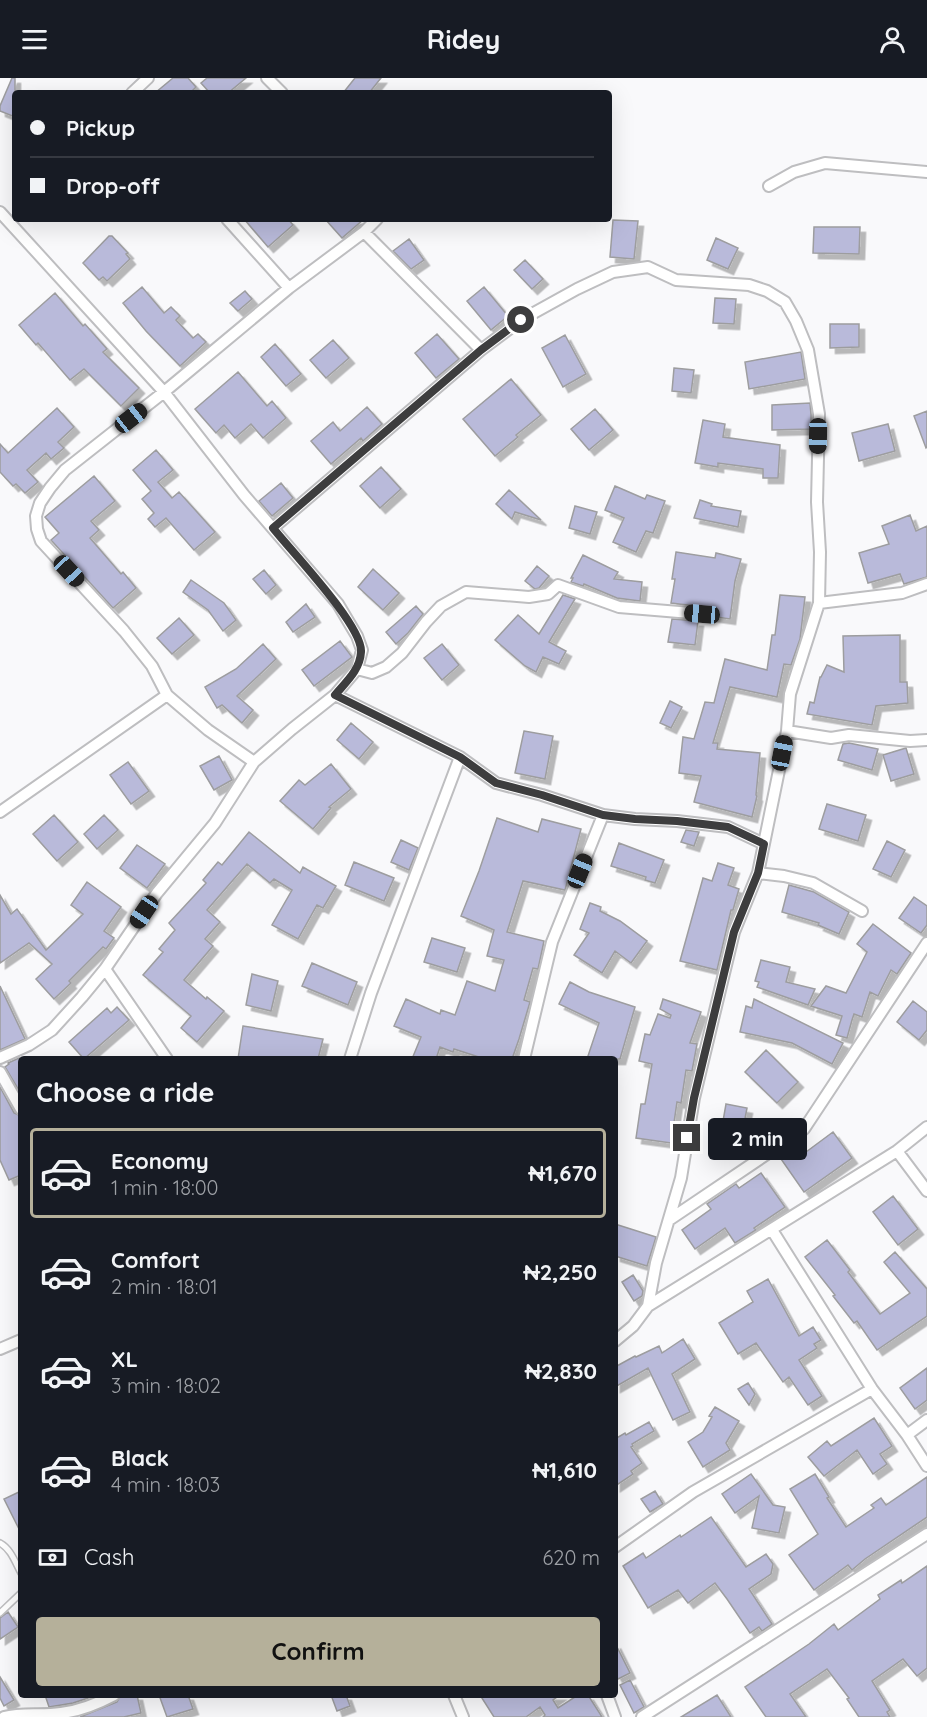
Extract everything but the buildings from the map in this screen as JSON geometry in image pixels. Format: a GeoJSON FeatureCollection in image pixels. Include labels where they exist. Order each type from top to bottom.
{"type":"FeatureCollection","features":[{"type":"Feature","properties":{"kind":"street"},"geometry":{"type":"LineString","coordinates":[[135,90],[148,78]]}},
{"type":"Feature","properties":{"kind":"street"},"geometry":{"type":"LineString","coordinates":[[267,78],[279,90]]}},
{"type":"Feature","properties":{"kind":"street"},"geometry":{"type":"LineString","coordinates":[[769,186],[794,172],[825,163],[927,172]]}},
{"type":"Feature","properties":{"kind":"street"},"geometry":{"type":"LineString","coordinates":[[0,212],[59,274],[164,392],[244,495],[338,604],[357,636],[362,650],[357,669],[335,695],[254,762],[215,823],[157,893],[105,969],[52,1030],[30,1045],[0,1058]]}},
{"type":"Feature","properties":{"kind":"street"},"geometry":{"type":"LineString","coordinates":[[230,222],[290,288]]}},
{"type":"Feature","properties":{"kind":"street"},"geometry":{"type":"LineString","coordinates":[[254,762],[208,730],[167,695],[152,666],[124,631],[41,541],[36,516],[40,503],[65,470],[374,222]]}},
{"type":"Feature","properties":{"kind":"street"},"geometry":{"type":"LineString","coordinates":[[364,232],[481,350]]}},
{"type":"Feature","properties":{"kind":"street"},"geometry":{"type":"LineString","coordinates":[[273,528],[481,350],[521,320],[613,272],[648,267],[676,280],[749,285],[767,291],[784,302],[796,321],[808,350],[819,414],[817,502],[820,552],[819,603],[790,694],[787,731],[758,873],[734,932],[694,1098],[681,1178],[656,1263],[648,1306]]}},
{"type":"Feature","properties":{"kind":"street"},"geometry":{"type":"LineString","coordinates":[[819,603],[902,593],[927,584]]}},
{"type":"Feature","properties":{"kind":"street"},"geometry":{"type":"LineString","coordinates":[[357,669],[372,673],[386,667],[402,653],[441,606],[466,592],[529,597],[548,594],[558,585],[619,607],[702,614]]}},
{"type":"Feature","properties":{"kind":"street"},"geometry":{"type":"LineString","coordinates":[[0,812],[167,695]]}},
{"type":"Feature","properties":{"kind":"street"},"geometry":{"type":"LineString","coordinates":[[335,695],[460,757],[496,783],[603,815],[728,827],[764,844]]}},
{"type":"Feature","properties":{"kind":"street"},"geometry":{"type":"LineString","coordinates":[[787,731],[831,738],[849,735],[910,741],[927,740]]}},
{"type":"Feature","properties":{"kind":"street"},"geometry":{"type":"LineString","coordinates":[[351,1056],[371,993],[460,757]]}},
{"type":"Feature","properties":{"kind":"street"},"geometry":{"type":"LineString","coordinates":[[525,1056],[552,942],[603,815]]}},
{"type":"Feature","properties":{"kind":"street"},"geometry":{"type":"LineString","coordinates":[[758,873],[813,883],[861,911]]}},
{"type":"Feature","properties":{"kind":"street"},"geometry":{"type":"LineString","coordinates":[[669,1220],[804,1129],[927,943]]}},
{"type":"Feature","properties":{"kind":"street"},"geometry":{"type":"LineString","coordinates":[[105,969],[165,1056]]}},
{"type":"Feature","properties":{"kind":"street"},"geometry":{"type":"LineString","coordinates":[[0,1072],[18,1104]]}},
{"type":"Feature","properties":{"kind":"street"},"geometry":{"type":"LineString","coordinates":[[618,1338],[633,1326],[648,1306],[897,1151],[927,1127]]}},
{"type":"Feature","properties":{"kind":"street"},"geometry":{"type":"LineString","coordinates":[[897,1151],[927,1191]]}},
{"type":"Feature","properties":{"kind":"street"},"geometry":{"type":"LineString","coordinates":[[772,1230],[872,1389],[927,1466]]}},
{"type":"Feature","properties":{"kind":"street"},"geometry":{"type":"LineString","coordinates":[[0,1349],[18,1344]]}},
{"type":"Feature","properties":{"kind":"street"},"geometry":{"type":"LineString","coordinates":[[618,1545],[693,1492],[872,1389]]}},
{"type":"Feature","properties":{"kind":"street"},"geometry":{"type":"LineString","coordinates":[[907,1435],[927,1420]]}},
{"type":"Feature","properties":{"kind":"street"},"geometry":{"type":"LineString","coordinates":[[642,1717],[927,1534]]}},
{"type":"Feature","properties":{"kind":"street"},"geometry":{"type":"LineString","coordinates":[[4,1717],[79,1710],[108,1698]]}},
{"type":"Feature","properties":{"kind":"street"},"geometry":{"type":"LineString","coordinates":[[455,1698],[463,1717]]}},
{"type":"Feature","properties":{"kind":"street"},"geometry":{"type":"LineString","coordinates":[[608,1698],[615,1717]]}},
{"type":"Feature","properties":{"kind":"lane"},"geometry":{"type":"LineString","coordinates":[[0,1543],[11,1553],[18,1567]]}},
{"type":"Feature","properties":{"kind":"lane"},"geometry":{"type":"LineString","coordinates":[[0,1613],[18,1596]]}},
{"type":"Feature","properties":{"kind":"route"},"geometry":{"type":"LineString","coordinates":[[521,320],[481,350],[273,528],[338,604],[357,636],[362,650],[357,669],[335,695],[460,757],[496,783],[603,815],[728,827],[764,844],[758,873],[734,932],[694,1098],[687,1138]]}}]}
